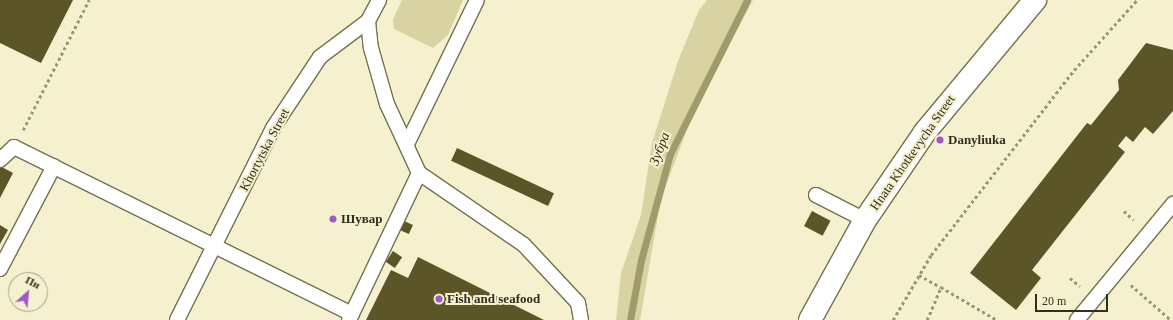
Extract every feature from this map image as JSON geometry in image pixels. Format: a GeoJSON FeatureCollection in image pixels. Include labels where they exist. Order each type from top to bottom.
{"type":"FeatureCollection","features":[{"type":"Feature","properties":{"kind":"street","name":"Hnata Khotkevycha Street"},"geometry":{"type":"LineString","coordinates":[[810,320],[865,220],[935,118],[1035,0]]}},
{"type":"Feature","properties":{"kind":"lane","name":"Khortytska Street"},"geometry":{"type":"LineString","coordinates":[[177,320],[273,128],[320,57],[368,21],[379,0]]}},
{"type":"Feature","properties":{"kind":"lane"},"geometry":{"type":"LineString","coordinates":[[407,144],[477,0]]}},
{"type":"Feature","properties":{"kind":"lane"},"geometry":{"type":"LineString","coordinates":[[368,21],[371,48],[387,104],[407,144],[419,173],[524,245],[578,303],[581,320]]}},
{"type":"Feature","properties":{"kind":"lane"},"geometry":{"type":"LineString","coordinates":[[0,160],[14,147],[214,246],[350,317],[419,173]]}},
{"type":"Feature","properties":{"kind":"lane"},"geometry":{"type":"LineString","coordinates":[[0,269],[54,166]]}},
{"type":"Feature","properties":{"kind":"lane"},"geometry":{"type":"LineString","coordinates":[[816,194],[865,220]]}},
{"type":"Feature","properties":{"kind":"lane"},"geometry":{"type":"LineString","coordinates":[[1077,320],[1173,204]]}},
{"type":"Feature","properties":{"kind":"path"},"geometry":{"type":"LineString","coordinates":[[14,147],[89,0]]}},
{"type":"Feature","properties":{"kind":"path"},"geometry":{"type":"LineString","coordinates":[[893,320],[919,275],[1074,70],[1137,0]]}},
{"type":"Feature","properties":{"kind":"path"},"geometry":{"type":"LineString","coordinates":[[1124,211],[1139,224]]}},
{"type":"Feature","properties":{"kind":"path"},"geometry":{"type":"LineString","coordinates":[[919,275],[997,320]]}},
{"type":"Feature","properties":{"kind":"path"},"geometry":{"type":"LineString","coordinates":[[1070,278],[1085,290]]}},
{"type":"Feature","properties":{"kind":"path"},"geometry":{"type":"LineString","coordinates":[[1126,280],[1171,320]]}},
{"type":"Feature","properties":{"kind":"path"},"geometry":{"type":"LineString","coordinates":[[927,320],[941,287]]}},
{"type":"Feature","properties":{"kind":"shaded area"},"geometry":{"type":"Polygon","coordinates":[[[402,0],[463,0],[448,35],[433,48],[394,29],[393,19],[402,0]]]}},
{"type":"Feature","properties":{"kind":"shaded area"},"geometry":{"type":"Polygon","coordinates":[[[707,0],[753,0],[692,116],[661,199],[640,320],[616,320],[621,273],[641,215],[652,143],[678,61],[699,10],[707,0]]]}},
{"type":"Feature","properties":{"kind":"building"},"geometry":{"type":"Polygon","coordinates":[[[0,0],[73,0],[41,63],[0,43],[0,0]]]}},
{"type":"Feature","properties":{"kind":"building"},"geometry":{"type":"Polygon","coordinates":[[[1146,43],[1173,50],[1173,111],[1153,134],[1145,127],[1133,142],[1126,136],[1118,146],[1125,152],[1032,270],[1041,278],[1016,310],[970,273],[1087,123],[1091,125],[1119,90],[1118,80],[1146,43]]]}},
{"type":"Feature","properties":{"kind":"building"},"geometry":{"type":"Polygon","coordinates":[[[457,148],[554,193],[548,206],[451,161],[457,148]]]}},
{"type":"Feature","properties":{"kind":"building"},"geometry":{"type":"Polygon","coordinates":[[[0,166],[13,173],[0,198],[0,166]]]}},
{"type":"Feature","properties":{"kind":"building"},"geometry":{"type":"Polygon","coordinates":[[[812,211],[831,221],[823,236],[804,226],[812,211]]]}},
{"type":"Feature","properties":{"kind":"building"},"geometry":{"type":"Polygon","coordinates":[[[402,220],[413,225],[409,234],[398,229],[402,220]]]}},
{"type":"Feature","properties":{"kind":"building"},"geometry":{"type":"Polygon","coordinates":[[[0,225],[8,230],[0,244],[0,225]]]}},
{"type":"Feature","properties":{"kind":"building"},"geometry":{"type":"Polygon","coordinates":[[[393,251],[402,257],[395,268],[386,262],[393,251]]]}},
{"type":"Feature","properties":{"kind":"building","name":"Fish and seafood"},"geometry":{"type":"Polygon","coordinates":[[[418,257],[544,320],[366,320],[391,270],[408,278],[418,257]]]}},
{"type":"Feature","properties":{"kind":"waterway","name":"Зубра"},"geometry":{"type":"LineString","coordinates":[[630,320],[641,260],[670,154],[747,0]]}},
{"type":"Feature","properties":{"kind":"place","name":"Danyliuka"},"geometry":{"type":"Point","coordinates":[940,140]}},
{"type":"Feature","properties":{"kind":"place","name":"Шувар"},"geometry":{"type":"Point","coordinates":[333,219]}},
{"type":"Feature","properties":{"kind":"place","name":"Fish and seafood"},"geometry":{"type":"Point","coordinates":[439,299]}}]}
